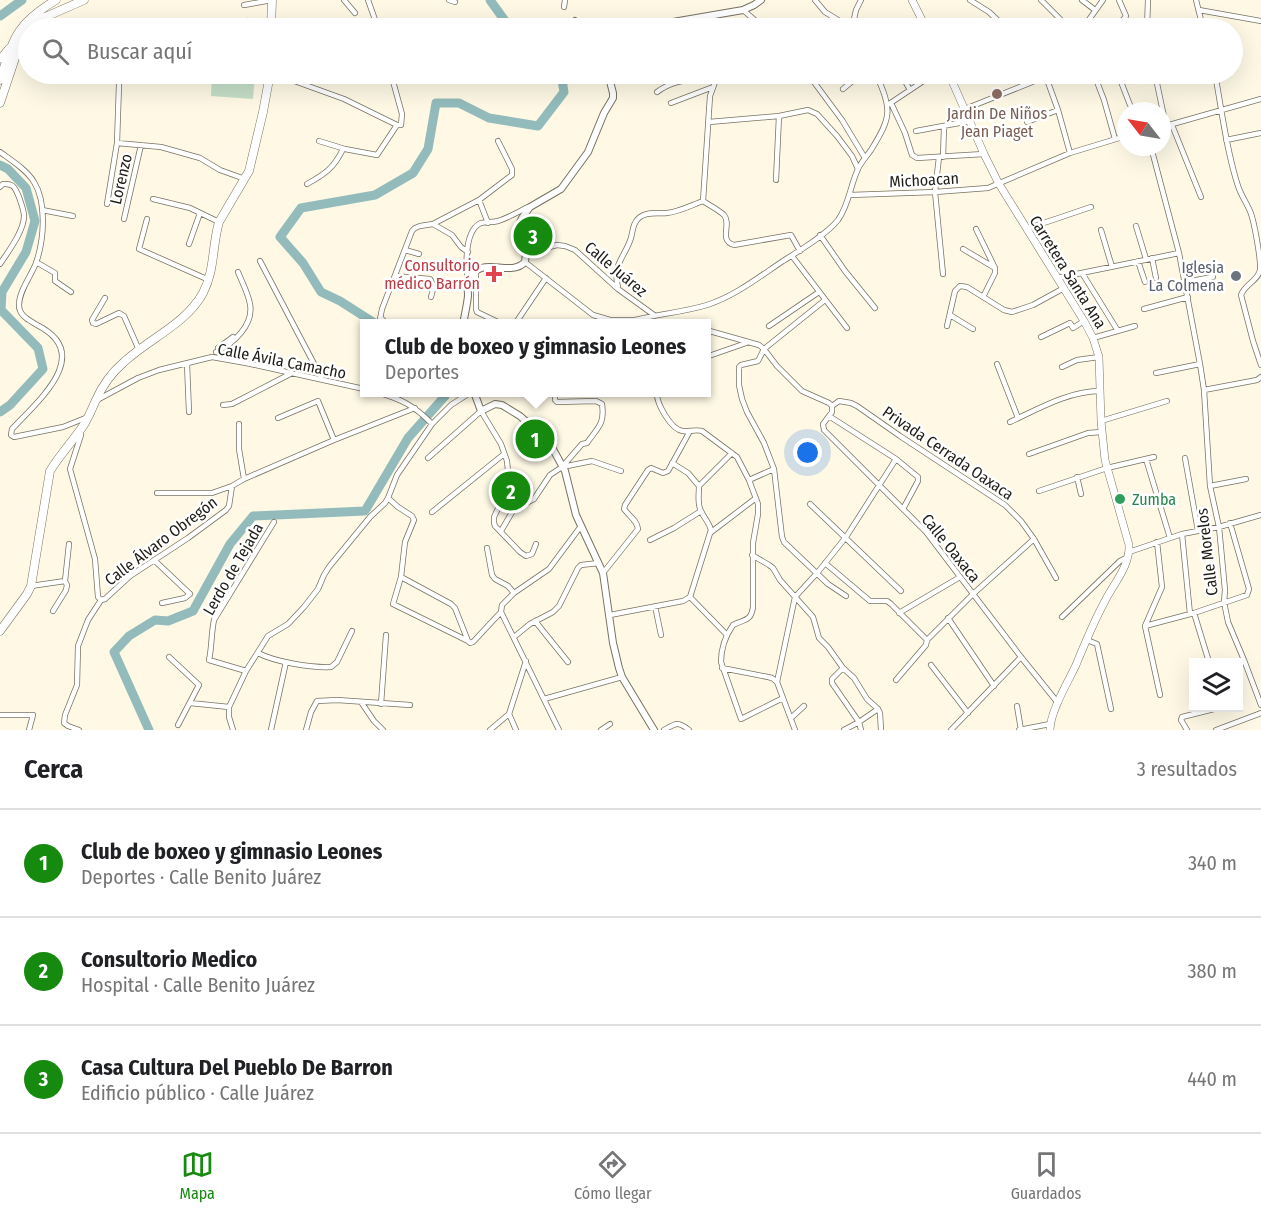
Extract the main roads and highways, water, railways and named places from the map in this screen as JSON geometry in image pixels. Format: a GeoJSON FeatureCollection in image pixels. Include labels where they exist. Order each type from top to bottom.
{"type":"FeatureCollection","features":[{"type":"Feature","properties":{"kind":"main road"},"geometry":{"type":"LineString","coordinates":[[29,18],[56,0]]}},
{"type":"Feature","properties":{"kind":"main road"},"geometry":{"type":"LineString","coordinates":[[44,18],[84,0]]}},
{"type":"Feature","properties":{"kind":"main road"},"geometry":{"type":"LineString","coordinates":[[271,18],[272,0]]}},
{"type":"Feature","properties":{"kind":"main road"},"geometry":{"type":"LineString","coordinates":[[912,0],[921,18]]}},
{"type":"Feature","properties":{"kind":"main road"},"geometry":{"type":"LineString","coordinates":[[0,80],[18,33]]}},
{"type":"Feature","properties":{"kind":"main road"},"geometry":{"type":"LineString","coordinates":[[0,59],[11,46]]}},
{"type":"Feature","properties":{"kind":"main road"},"geometry":{"type":"LineString","coordinates":[[0,104],[18,49]]}},
{"type":"Feature","properties":{"kind":"main road"},"geometry":{"type":"LineString","coordinates":[[0,631],[31,586],[50,471],[59,456],[88,417],[109,377],[125,361],[179,321],[202,295],[209,280],[219,222],[249,171],[268,84]]}},
{"type":"Feature","properties":{"kind":"main road","name":"Carretera Santa Ana"},"geometry":{"type":"LineString","coordinates":[[954,84],[999,184],[1094,338],[1099,357],[1105,460],[1129,545],[1129,554],[1122,572],[1104,602],[1058,703],[1050,727]]}},
{"type":"Feature","properties":{"kind":"waterway"},"geometry":{"type":"LineString","coordinates":[[0,16],[22,0]]}},
{"type":"Feature","properties":{"kind":"waterway"},"geometry":{"type":"LineString","coordinates":[[490,0],[503,18]]}},
{"type":"Feature","properties":{"kind":"waterway"},"geometry":{"type":"LineString","coordinates":[[368,319],[321,292],[303,263],[280,237],[301,208],[375,195],[413,173],[428,149],[436,103],[459,103],[489,118],[538,126],[564,92],[563,84]]}},
{"type":"Feature","properties":{"kind":"waterway"},"geometry":{"type":"LineString","coordinates":[[0,165],[8,169],[26,188],[35,221],[26,252],[2,292],[1,310],[38,348],[43,369],[10,405],[0,412]]}},
{"type":"Feature","properties":{"kind":"waterway"},"geometry":{"type":"LineString","coordinates":[[149,730],[114,652],[129,636],[155,620],[168,621],[193,611],[230,544],[253,516],[365,511],[408,438],[444,397]]}},
{"type":"Feature","properties":{"kind":"place","name":"Jardin De Niños Jean Piaget"},"geometry":{"type":"Point","coordinates":[997,94]}},
{"type":"Feature","properties":{"kind":"place","name":"Casa Cultura Del Pueblo De Barron"},"geometry":{"type":"Point","coordinates":[533,236]}},
{"type":"Feature","properties":{"kind":"place","name":"Consultorio médico Barrón"},"geometry":{"type":"Point","coordinates":[494,274]}},
{"type":"Feature","properties":{"kind":"place","name":"Iglesia La Colmena"},"geometry":{"type":"Point","coordinates":[1236,276]}},
{"type":"Feature","properties":{"kind":"place","name":"Club de boxeo y gimnasio Leones"},"geometry":{"type":"Point","coordinates":[535,439]}},
{"type":"Feature","properties":{"kind":"place","name":"Consultorio Medico"},"geometry":{"type":"Point","coordinates":[511,491]}},
{"type":"Feature","properties":{"kind":"place","name":"Zumba"},"geometry":{"type":"Point","coordinates":[1120,499]}}]}
